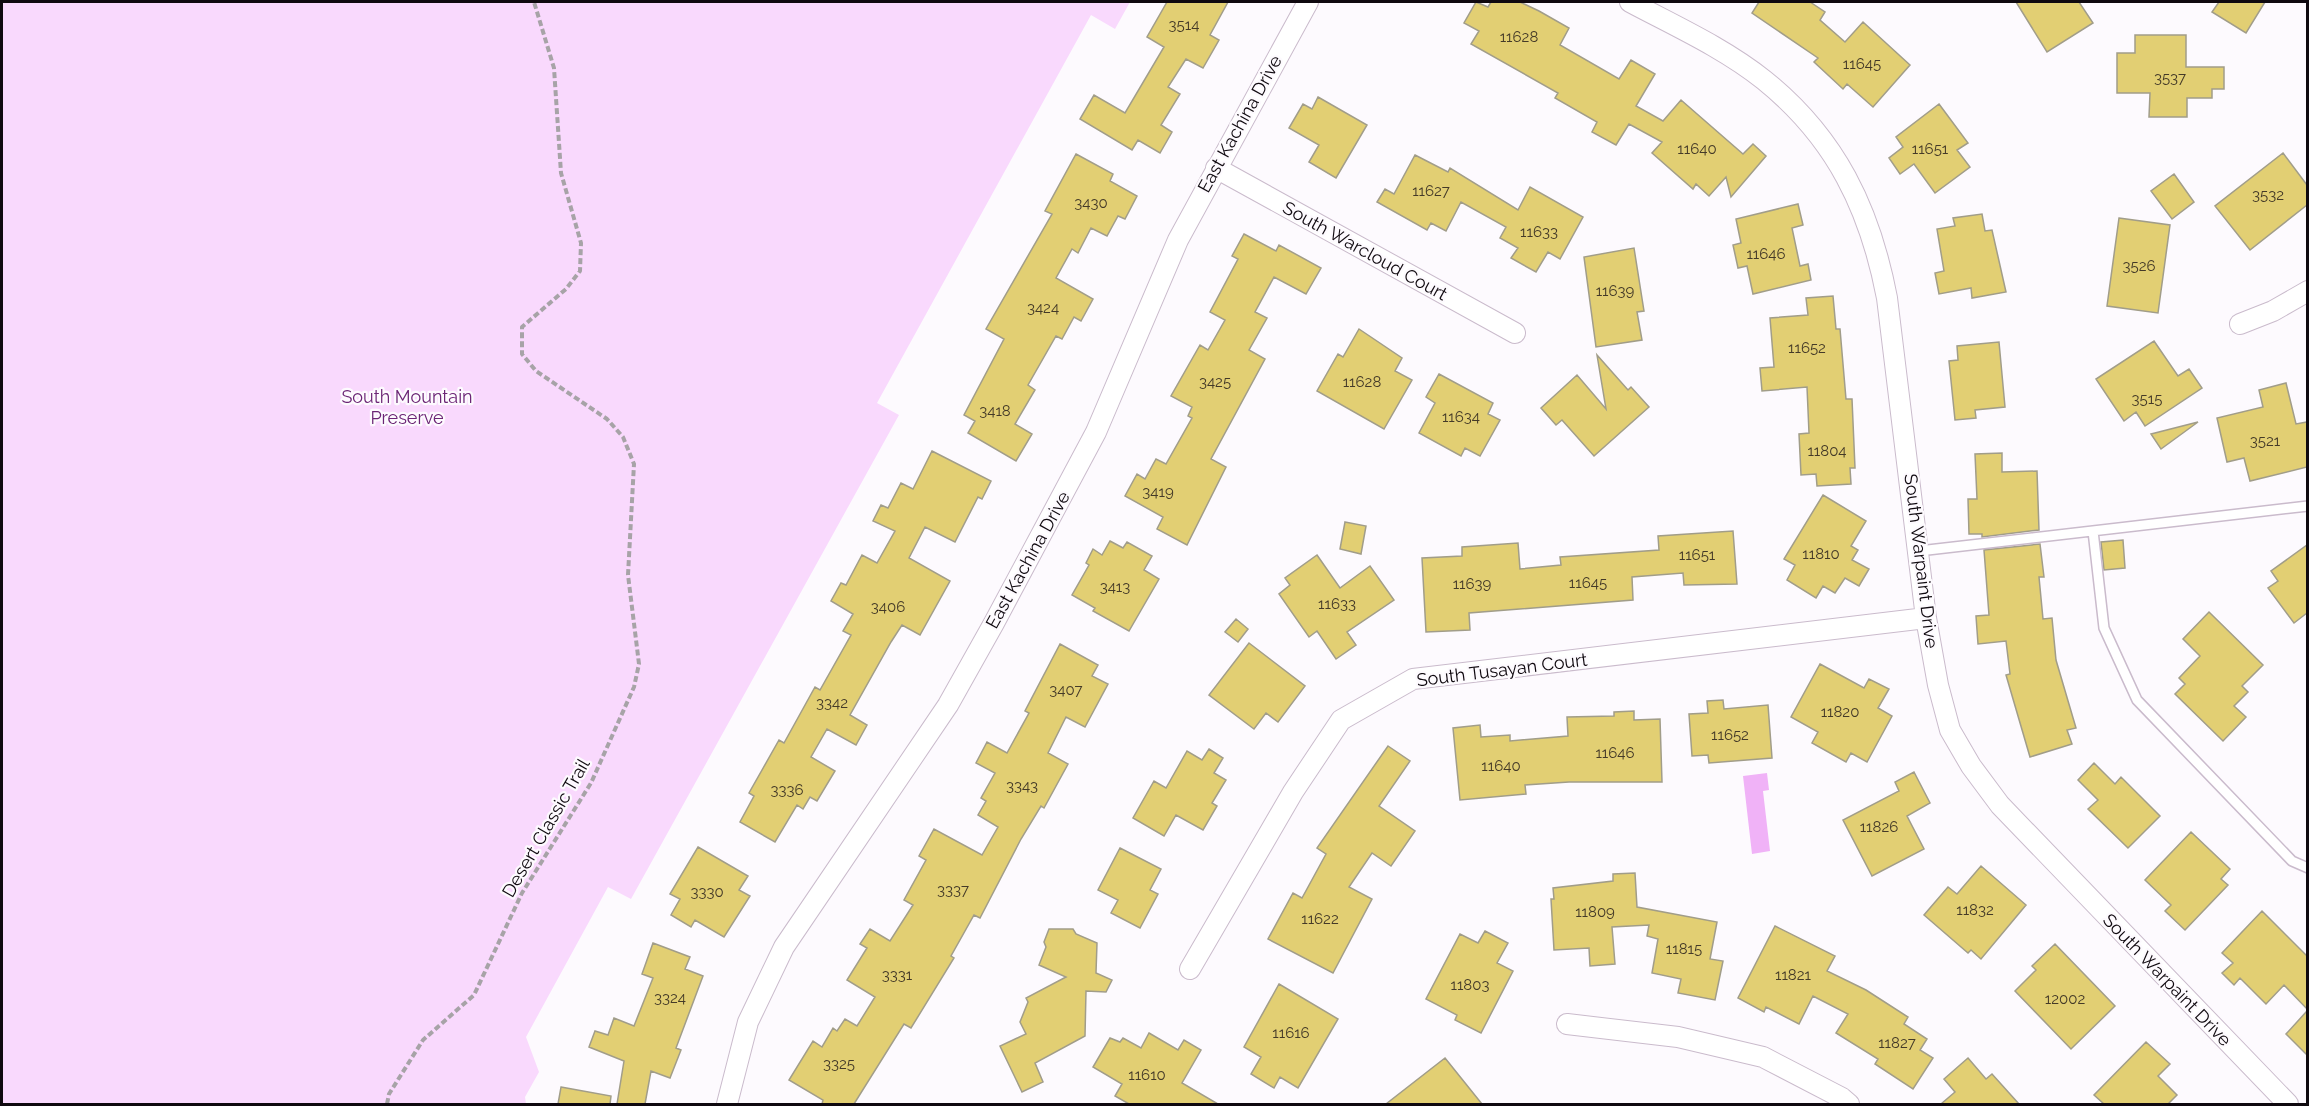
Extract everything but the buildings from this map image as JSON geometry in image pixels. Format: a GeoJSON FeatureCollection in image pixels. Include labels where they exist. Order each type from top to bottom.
{"type":"FeatureCollection","features":[{"type":"Feature","properties":{"kind":"street","name":"East Kachina Drive"},"geometry":{"type":"LineString","coordinates":[[727,1104],[748,1022],[784,947],[948,705],[999,614],[1096,432],[1178,240],[1308,2]]}},
{"type":"Feature","properties":{"kind":"street","name":"South Warpaint Drive"},"geometry":{"type":"LineString","coordinates":[[1630,2],[1706,43],[1764,81],[1806,121],[1836,158],[1850,181],[1878,252],[1887,298],[1926,618],[1938,685],[1950,730],[1971,766],[2026,833],[2288,1104]]}},
{"type":"Feature","properties":{"kind":"street","name":"South Warcloud Court"},"geometry":{"type":"LineString","coordinates":[[1216,168],[1515,333]]}},
{"type":"Feature","properties":{"kind":"street"},"geometry":{"type":"LineString","coordinates":[[2240,324],[2273,311],[2307,291]]}},
{"type":"Feature","properties":{"kind":"street","name":"South Tusayan Court"},"geometry":{"type":"LineString","coordinates":[[1190,969],[1293,792],[1341,720],[1413,679],[1926,618]]}},
{"type":"Feature","properties":{"kind":"street"},"geometry":{"type":"LineString","coordinates":[[1567,1024],[1677,1037],[1763,1057],[1842,1098],[1849,1104]]}},
{"type":"Feature","properties":{"kind":"lane"},"geometry":{"type":"LineString","coordinates":[[1919,551],[2307,506]]}},
{"type":"Feature","properties":{"kind":"lane"},"geometry":{"type":"LineString","coordinates":[[2093,531],[2104,628],[2137,700],[2292,861],[2307,868]]}},
{"type":"Feature","properties":{"kind":"path","name":"Desert Classic Trail"},"geometry":{"type":"LineString","coordinates":[[387,1104],[389,1094],[423,1040],[474,995],[522,893],[591,783],[633,687],[639,664],[628,575],[634,464],[623,437],[607,419],[536,371],[522,354],[522,327],[566,289],[580,271],[581,252],[581,243],[561,173],[554,68],[534,2]]}},
{"type":"Feature","properties":{"kind":"green space","name":"South Mountain Preserve"},"geometry":{"type":"Polygon","coordinates":[[[2,2],[1130,2],[1115,29],[1091,15],[877,403],[899,415],[631,899],[608,887],[526,1037],[539,1072],[525,1097],[526,1104],[2,1104],[2,2]]]}},
{"type":"Feature","properties":{"kind":"shaded area"},"geometry":{"type":"Polygon","coordinates":[[[1767,773],[1769,790],[1763,791],[1770,851],[1752,854],[1743,776],[1767,773]]]}}]}
